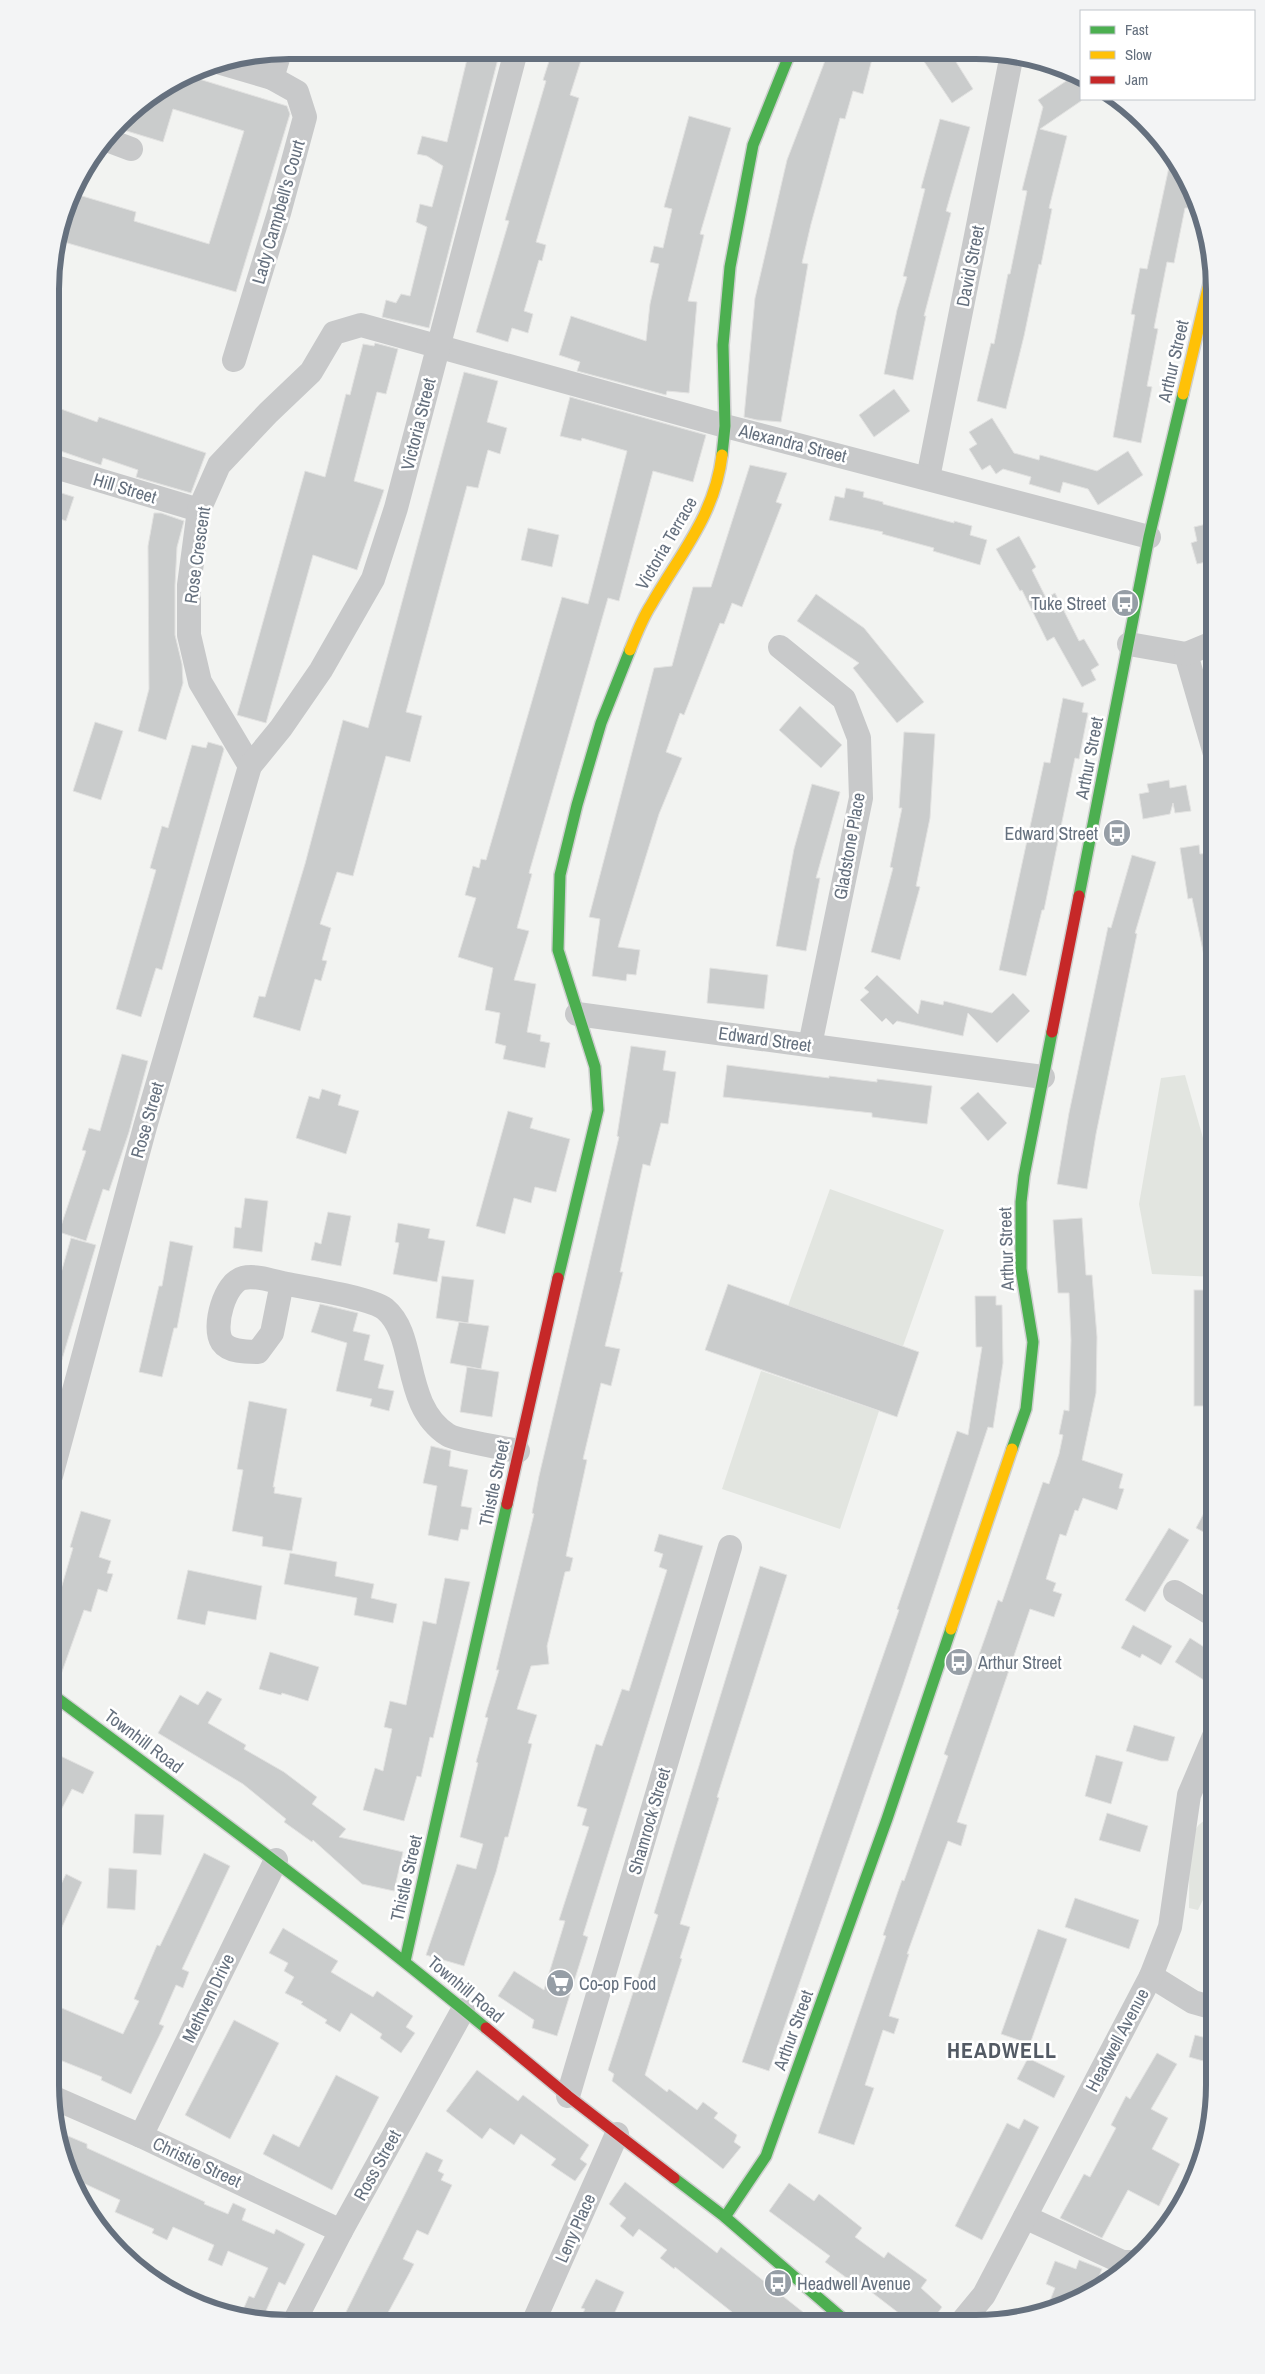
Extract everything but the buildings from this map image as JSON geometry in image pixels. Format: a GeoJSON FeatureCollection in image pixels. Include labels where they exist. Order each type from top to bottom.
{"type":"FeatureCollection","features":[{"type":"Feature","properties":{"kind":"street"},"geometry":{"type":"LineString","coordinates":[[272,78],[278,59]]}},
{"type":"Feature","properties":{"kind":"street","name":"Victoria Street"},"geometry":{"type":"LineString","coordinates":[[250,766],[282,728],[321,670],[373,579],[396,508],[514,59]]}},
{"type":"Feature","properties":{"kind":"street","name":"Victoria Terrace"},"geometry":{"type":"LineString","coordinates":[[577,1014],[558,950],[560,875],[577,805],[601,723],[625,660],[650,606],[691,542],[710,506],[720,471],[725,426],[724,344],[730,268],[753,145],[788,59]]}},
{"type":"Feature","properties":{"kind":"street","name":"David Street"},"geometry":{"type":"LineString","coordinates":[[928,478],[1011,61]]}},
{"type":"Feature","properties":{"kind":"street","name":"Lady Campbell's Court"},"geometry":{"type":"LineString","coordinates":[[232,66],[272,78],[297,92],[305,117],[279,212],[234,360]]}},
{"type":"Feature","properties":{"kind":"street"},"geometry":{"type":"LineString","coordinates":[[112,142],[131,148]]}},
{"type":"Feature","properties":{"kind":"street","name":"Arthur Street"},"geometry":{"type":"LineString","coordinates":[[726,2217],[766,2156],[887,1819],[1026,1409],[1033,1342],[1021,1269],[1021,1202],[1043,1077],[1150,537],[1206,297]]}},
{"type":"Feature","properties":{"kind":"street","name":"Rose Crescent"},"geometry":{"type":"LineString","coordinates":[[250,766],[200,682],[189,635],[189,585],[199,510],[219,465],[268,413],[311,372],[334,333],[361,325],[438,346]]}},
{"type":"Feature","properties":{"kind":"street","name":"Alexandra Street"},"geometry":{"type":"LineString","coordinates":[[438,346],[725,426],[1150,537]]}},
{"type":"Feature","properties":{"kind":"street","name":"Hill Street"},"geometry":{"type":"LineString","coordinates":[[59,468],[199,510]]}},
{"type":"Feature","properties":{"kind":"street"},"geometry":{"type":"LineString","coordinates":[[1129,644],[1186,654],[1206,646]]}},
{"type":"Feature","properties":{"kind":"street","name":"Gladstone Place"},"geometry":{"type":"LineString","coordinates":[[780,647],[844,699],[859,738],[861,798],[810,1045]]}},
{"type":"Feature","properties":{"kind":"street"},"geometry":{"type":"LineString","coordinates":[[1186,654],[1206,723]]}},
{"type":"Feature","properties":{"kind":"street","name":"Rose Street"},"geometry":{"type":"LineString","coordinates":[[59,1446],[145,1127],[250,766]]}},
{"type":"Feature","properties":{"kind":"street","name":"Edward Street"},"geometry":{"type":"LineString","coordinates":[[577,1014],[1043,1077]]}},
{"type":"Feature","properties":{"kind":"street","name":"Thistle Street"},"geometry":{"type":"LineString","coordinates":[[405,1961],[518,1451],[598,1110],[595,1067],[577,1014]]}},
{"type":"Feature","properties":{"kind":"street"},"geometry":{"type":"LineString","coordinates":[[282,1283],[368,1302],[383,1308],[395,1319],[398,1325],[416,1391],[433,1422],[449,1436],[518,1451]]}},
{"type":"Feature","properties":{"kind":"street","name":"Shamrock Street"},"geometry":{"type":"LineString","coordinates":[[568,2096],[730,1547]]}},
{"type":"Feature","properties":{"kind":"street"},"geometry":{"type":"LineString","coordinates":[[1174,1592],[1206,1611]]}},
{"type":"Feature","properties":{"kind":"street","name":"Townhill Road"},"geometry":{"type":"LineString","coordinates":[[59,1700],[276,1860],[405,1961],[568,2096],[726,2217],[839,2315]]}},
{"type":"Feature","properties":{"kind":"street","name":"Headwell Avenue"},"geometry":{"type":"LineString","coordinates":[[967,2315],[984,2295],[1151,1976],[1170,1927],[1189,1794],[1206,1755]]}},
{"type":"Feature","properties":{"kind":"street","name":"Methven Drive"},"geometry":{"type":"LineString","coordinates":[[141,2136],[276,1860]]}},
{"type":"Feature","properties":{"kind":"street"},"geometry":{"type":"LineString","coordinates":[[1151,1976],[1193,2002],[1206,2006]]}},
{"type":"Feature","properties":{"kind":"street","name":"Ross Street"},"geometry":{"type":"LineString","coordinates":[[298,2315],[341,2231],[463,2010]]}},
{"type":"Feature","properties":{"kind":"street","name":"Christie Street"},"geometry":{"type":"LineString","coordinates":[[59,2100],[141,2136],[341,2231]]}},
{"type":"Feature","properties":{"kind":"street","name":"Leny Place"},"geometry":{"type":"LineString","coordinates":[[537,2315],[617,2134]]}},
{"type":"Feature","properties":{"kind":"street"},"geometry":{"type":"LineString","coordinates":[[1025,2218],[1123,2262]]}},
{"type":"Feature","properties":{"kind":"shaded area"},"geometry":{"type":"Polygon","coordinates":[[[1185,1075],[1206,1148],[1206,1277],[1152,1274],[1139,1204],[1161,1078],[1185,1075]]]}},
{"type":"Feature","properties":{"kind":"shaded area"},"geometry":{"type":"Polygon","coordinates":[[[830,1189],[944,1230],[903,1346],[788,1306],[830,1189]]]}},
{"type":"Feature","properties":{"kind":"shaded area"},"geometry":{"type":"Polygon","coordinates":[[[761,1371],[879,1411],[840,1529],[722,1489],[761,1371]]]}},
{"type":"Feature","properties":{"kind":"shaded area"},"geometry":{"type":"Polygon","coordinates":[[[1206,1820],[1206,1894],[1198,1910],[1189,1908],[1191,1845],[1197,1827],[1206,1820]]]}},
{"type":"Feature","properties":{"kind":"traffic: fast"},"geometry":{"type":"LineString","coordinates":[[722,455],[725,426],[723,345],[730,267],[753,145],[788,59]]}},
{"type":"Feature","properties":{"kind":"traffic: fast"},"geometry":{"type":"LineString","coordinates":[[1079,896],[1149,537],[1183,394]]}},
{"type":"Feature","properties":{"kind":"traffic: fast"},"geometry":{"type":"LineString","coordinates":[[558,1278],[598,1110],[595,1067],[558,950],[560,875],[577,805],[601,723],[630,650]]}},
{"type":"Feature","properties":{"kind":"traffic: fast"},"geometry":{"type":"LineString","coordinates":[[1012,1449],[1026,1409],[1033,1342],[1021,1269],[1021,1202],[1024,1176],[1052,1032]]}},
{"type":"Feature","properties":{"kind":"traffic: fast"},"geometry":{"type":"LineString","coordinates":[[405,1961],[507,1504]]}},
{"type":"Feature","properties":{"kind":"traffic: fast"},"geometry":{"type":"LineString","coordinates":[[725,2217],[766,2156],[887,1819],[951,1629]]}},
{"type":"Feature","properties":{"kind":"traffic: fast"},"geometry":{"type":"LineString","coordinates":[[59,1700],[324,1899],[486,2028]]}},
{"type":"Feature","properties":{"kind":"traffic: fast"},"geometry":{"type":"LineString","coordinates":[[674,2178],[725,2217],[839,2315]]}},
{"type":"Feature","properties":{"kind":"traffic: slow"},"geometry":{"type":"LineString","coordinates":[[1183,394],[1206,296]]}},
{"type":"Feature","properties":{"kind":"traffic: slow"},"geometry":{"type":"LineString","coordinates":[[630,650],[648,610],[704,515],[712,497],[722,455]]}},
{"type":"Feature","properties":{"kind":"traffic: slow"},"geometry":{"type":"LineString","coordinates":[[951,1629],[1012,1449]]}},
{"type":"Feature","properties":{"kind":"traffic: jam"},"geometry":{"type":"LineString","coordinates":[[1052,1032],[1079,896]]}},
{"type":"Feature","properties":{"kind":"traffic: jam"},"geometry":{"type":"LineString","coordinates":[[507,1504],[558,1278]]}},
{"type":"Feature","properties":{"kind":"traffic: jam"},"geometry":{"type":"LineString","coordinates":[[486,2028],[568,2096],[674,2178]]}},
{"type":"Feature","properties":{"kind":"place","name":"Tuke Street"},"geometry":{"type":"Point","coordinates":[1125,603]}},
{"type":"Feature","properties":{"kind":"place","name":"Edward Street"},"geometry":{"type":"Point","coordinates":[1117,833]}},
{"type":"Feature","properties":{"kind":"place","name":"Arthur Street"},"geometry":{"type":"Point","coordinates":[959,1662]}},
{"type":"Feature","properties":{"kind":"place","name":"Co-op Food"},"geometry":{"type":"Point","coordinates":[560,1983]}},
{"type":"Feature","properties":{"kind":"place","name":"Headwell Avenue"},"geometry":{"type":"Point","coordinates":[778,2283]}},
{"type":"Feature","properties":{"kind":"district","name":"HEADWELL"},"geometry":{"type":"Point","coordinates":[1002,2050]}}]}
